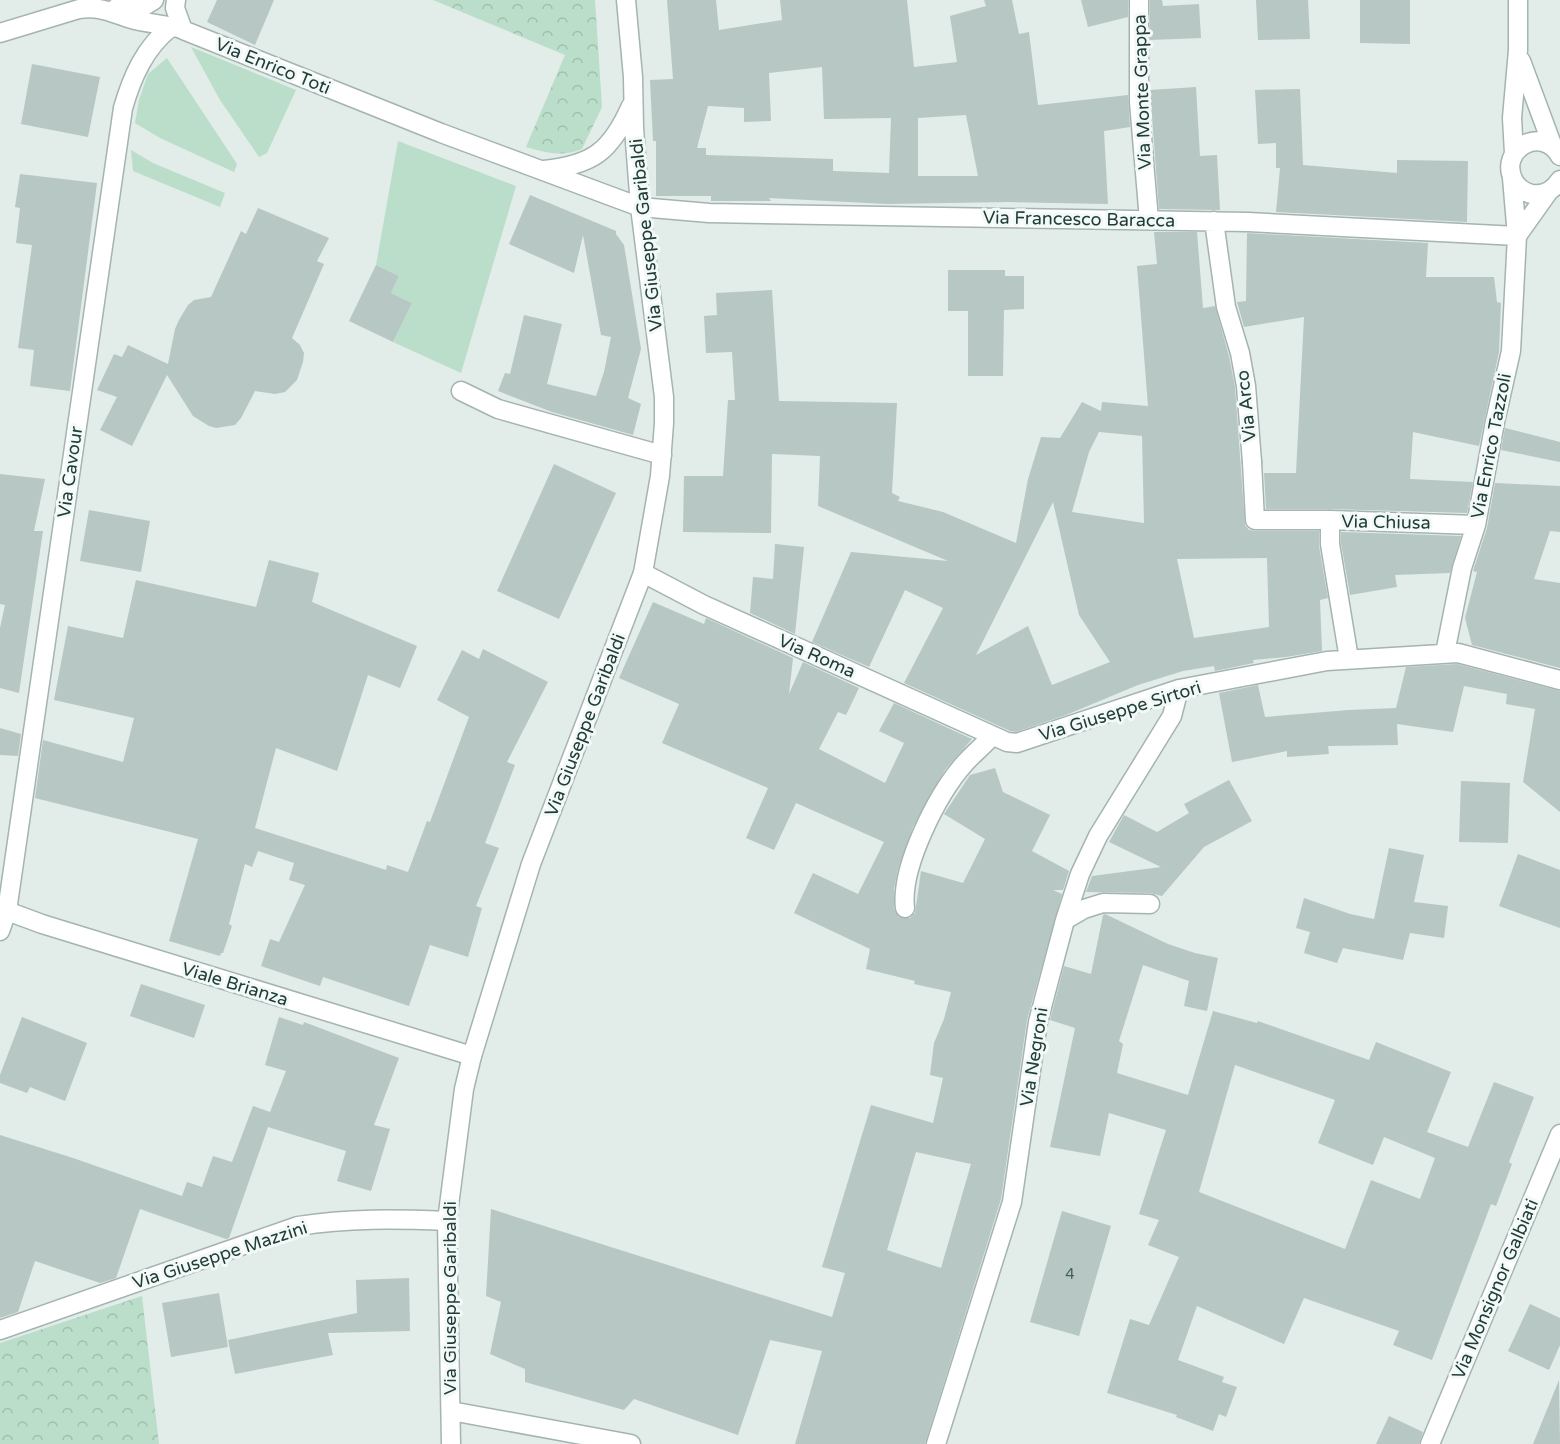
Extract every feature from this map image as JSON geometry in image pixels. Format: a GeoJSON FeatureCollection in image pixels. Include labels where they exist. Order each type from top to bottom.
{"type":"FeatureCollection","features":[{"type":"Feature","properties":{"kind":"street"},"geometry":{"type":"LineString","coordinates":[[102,8],[141,8],[154,0]]}},
{"type":"Feature","properties":{"kind":"street"},"geometry":{"type":"LineString","coordinates":[[176,0],[177,28]]}},
{"type":"Feature","properties":{"kind":"street","name":"Via Giuseppe Garibaldi"},"geometry":{"type":"LineString","coordinates":[[451,1444],[447,1221],[460,1116],[472,1056],[531,864],[643,573],[655,512],[662,455],[663,388],[640,207],[626,0]]}},
{"type":"Feature","properties":{"kind":"street","name":"Via Monte Grappa"},"geometry":{"type":"LineString","coordinates":[[1139,0],[1139,102],[1149,220]]}},
{"type":"Feature","properties":{"kind":"street"},"geometry":{"type":"LineString","coordinates":[[1518,0],[1518,50],[1558,152]]}},
{"type":"Feature","properties":{"kind":"street","name":"Via Enrico Toti"},"geometry":{"type":"LineString","coordinates":[[0,33],[79,9],[102,8],[134,20],[177,28],[539,170],[640,207]]}},
{"type":"Feature","properties":{"kind":"street","name":"Via Cavour"},"geometry":{"type":"LineString","coordinates":[[0,931],[123,108],[135,73],[151,46],[177,28]]}},
{"type":"Feature","properties":{"kind":"street","name":"Via Enrico Tazzoli"},"geometry":{"type":"LineString","coordinates":[[1445,653],[1462,568],[1476,525],[1511,351],[1517,236],[1510,161],[1514,153],[1512,117],[1518,50]]}},
{"type":"Feature","properties":{"kind":"street","name":"Via Enrico Toti"},"geometry":{"type":"LineString","coordinates":[[539,170],[563,168],[597,155],[607,148],[618,134],[634,101]]}},
{"type":"Feature","properties":{"kind":"street"},"geometry":{"type":"LineString","coordinates":[[1514,153],[1520,147],[1537,141],[1558,152]]}},
{"type":"Feature","properties":{"kind":"street"},"geometry":{"type":"LineString","coordinates":[[1512,178],[1517,186],[1532,194],[1556,185]]}},
{"type":"Feature","properties":{"kind":"street"},"geometry":{"type":"LineString","coordinates":[[1517,236],[1556,185]]}},
{"type":"Feature","properties":{"kind":"street","name":"Via Francesco Baracca"},"geometry":{"type":"LineString","coordinates":[[640,207],[709,213],[1214,221],[1517,236]]}},
{"type":"Feature","properties":{"kind":"street","name":"Via Arco"},"geometry":{"type":"LineString","coordinates":[[1214,221],[1226,307],[1240,353],[1246,386],[1255,520],[1330,520]]}},
{"type":"Feature","properties":{"kind":"street"},"geometry":{"type":"LineString","coordinates":[[462,391],[498,409],[662,455]]}},
{"type":"Feature","properties":{"kind":"street","name":"Via Chiusa"},"geometry":{"type":"LineString","coordinates":[[1349,659],[1330,544],[1330,520],[1476,525]]}},
{"type":"Feature","properties":{"kind":"street","name":"Via Roma"},"geometry":{"type":"LineString","coordinates":[[643,573],[704,605],[991,736]]}},
{"type":"Feature","properties":{"kind":"street","name":"Via Giuseppe Sirtori"},"geometry":{"type":"LineString","coordinates":[[991,736],[1017,743],[1179,689],[1328,661],[1458,653],[1560,680]]}},
{"type":"Feature","properties":{"kind":"street","name":"Via Negroni"},"geometry":{"type":"LineString","coordinates":[[936,1444],[1011,1202],[1038,1022],[1065,920],[1080,874],[1094,846],[1172,716],[1179,689]]}},
{"type":"Feature","properties":{"kind":"street"},"geometry":{"type":"LineString","coordinates":[[905,908],[904,901],[910,868],[922,831],[953,778],[991,736]]}},
{"type":"Feature","properties":{"kind":"street"},"geometry":{"type":"LineString","coordinates":[[1065,920],[1084,909],[1102,903],[1150,904]]}},
{"type":"Feature","properties":{"kind":"street","name":"Viale Brianza"},"geometry":{"type":"LineString","coordinates":[[3,908],[207,975],[472,1056]]}},
{"type":"Feature","properties":{"kind":"street","name":"Via Monsignor Galbiati"},"geometry":{"type":"LineString","coordinates":[[1430,1444],[1560,1134]]}},
{"type":"Feature","properties":{"kind":"street","name":"Via Giuseppe Mazzini"},"geometry":{"type":"LineString","coordinates":[[0,1330],[298,1226],[365,1219],[447,1221]]}},
{"type":"Feature","properties":{"kind":"street"},"geometry":{"type":"LineString","coordinates":[[451,1411],[632,1444]]}},
{"type":"Feature","properties":{"kind":"green space"},"geometry":{"type":"Polygon","coordinates":[[[433,0],[595,0],[602,107],[582,149],[568,153],[554,153],[526,147],[565,55],[433,0]]]}},
{"type":"Feature","properties":{"kind":"green space"},"geometry":{"type":"Polygon","coordinates":[[[191,47],[296,90],[267,153],[259,157],[220,100],[191,47]]]}},
{"type":"Feature","properties":{"kind":"green space"},"geometry":{"type":"Polygon","coordinates":[[[167,58],[237,164],[234,172],[160,138],[135,123],[139,100],[148,74],[167,58]]]}},
{"type":"Feature","properties":{"kind":"green space"},"geometry":{"type":"Polygon","coordinates":[[[398,141],[516,186],[461,373],[393,342],[412,303],[391,293],[399,276],[376,265],[398,141]]]}},
{"type":"Feature","properties":{"kind":"green space"},"geometry":{"type":"Polygon","coordinates":[[[131,150],[153,163],[225,193],[220,207],[133,171],[131,150]]]}},
{"type":"Feature","properties":{"kind":"green space"},"geometry":{"type":"Polygon","coordinates":[[[142,1296],[159,1444],[0,1444],[0,1343],[142,1296]]]}},
{"type":"Feature","properties":{"kind":"building"},"geometry":{"type":"Polygon","coordinates":[[[217,0],[274,0],[255,45],[207,22],[217,0]]]}},
{"type":"Feature","properties":{"kind":"building"},"geometry":{"type":"Polygon","coordinates":[[[667,0],[716,0],[719,30],[782,20],[780,0],[907,0],[914,67],[957,62],[950,16],[986,6],[984,0],[1012,0],[1019,34],[1029,32],[1038,105],[1128,95],[1130,127],[1104,131],[1108,204],[1008,202],[887,204],[769,198],[771,201],[711,201],[711,196],[656,196],[656,141],[653,141],[650,80],[673,79],[667,0]],[[822,67],[769,73],[771,121],[744,122],[744,108],[708,106],[697,148],[706,148],[706,155],[833,159],[833,171],[889,173],[891,118],[824,119],[822,67]],[[966,115],[918,118],[918,176],[978,176],[966,115]]]}},
{"type":"Feature","properties":{"kind":"building"},"geometry":{"type":"Polygon","coordinates":[[[1081,0],[1128,0],[1128,17],[1088,27],[1081,0]]]}},
{"type":"Feature","properties":{"kind":"building"},"geometry":{"type":"Polygon","coordinates":[[[1150,0],[1162,0],[1163,6],[1199,4],[1201,38],[1150,40],[1150,0]]]}},
{"type":"Feature","properties":{"kind":"building"},"geometry":{"type":"Polygon","coordinates":[[[1256,0],[1308,0],[1310,39],[1258,40],[1256,0]]]}},
{"type":"Feature","properties":{"kind":"building"},"geometry":{"type":"Polygon","coordinates":[[[1360,0],[1410,0],[1410,44],[1360,43],[1360,0]]]}},
{"type":"Feature","properties":{"kind":"building"},"geometry":{"type":"Polygon","coordinates":[[[32,64],[100,77],[88,137],[21,124],[32,64]]]}},
{"type":"Feature","properties":{"kind":"building"},"geometry":{"type":"Polygon","coordinates":[[[1196,87],[1200,156],[1217,155],[1220,210],[1159,209],[1150,90],[1196,87]]]}},
{"type":"Feature","properties":{"kind":"building"},"geometry":{"type":"Polygon","coordinates":[[[1300,89],[1303,165],[1397,173],[1397,160],[1468,161],[1467,222],[1276,212],[1280,168],[1276,168],[1276,143],[1258,144],[1255,90],[1300,89]]]}},
{"type":"Feature","properties":{"kind":"building"},"geometry":{"type":"Polygon","coordinates":[[[20,174],[97,183],[70,391],[30,386],[34,350],[18,348],[32,245],[16,243],[20,208],[15,207],[20,174]]]}},
{"type":"Feature","properties":{"kind":"building"},"geometry":{"type":"Polygon","coordinates":[[[530,195],[616,231],[624,245],[641,349],[628,398],[641,404],[633,435],[552,412],[498,391],[505,373],[510,374],[524,315],[562,324],[547,384],[596,396],[604,372],[611,337],[601,335],[583,235],[574,273],[509,244],[530,195]]]}},
{"type":"Feature","properties":{"kind":"building"},"geometry":{"type":"Polygon","coordinates":[[[258,208],[329,238],[317,261],[324,264],[292,338],[300,345],[304,353],[297,380],[285,392],[275,394],[255,391],[235,425],[216,428],[193,416],[167,375],[132,446],[100,430],[117,397],[97,390],[114,354],[122,357],[128,345],[168,364],[179,320],[194,300],[211,297],[241,231],[246,234],[258,208]]]}},
{"type":"Feature","properties":{"kind":"building"},"geometry":{"type":"Polygon","coordinates":[[[1154,232],[1197,232],[1203,308],[1215,306],[1235,387],[1245,525],[1249,530],[1255,531],[1319,531],[1319,546],[1328,598],[1320,600],[1322,651],[1253,660],[1254,663],[1215,671],[1214,666],[1183,671],[1138,685],[1066,715],[1016,732],[1010,731],[904,683],[943,608],[905,590],[869,667],[812,642],[851,552],[948,561],[818,506],[820,456],[772,454],[771,533],[683,532],[684,476],[723,476],[728,400],[735,400],[732,352],[706,353],[704,316],[717,315],[716,293],[772,290],[779,401],[897,403],[892,493],[900,497],[898,501],[943,512],[1016,543],[1028,479],[1041,437],[1060,438],[1082,402],[1101,411],[1102,402],[1148,406],[1137,266],[1157,264],[1154,232]],[[1099,432],[1089,452],[1072,512],[1144,523],[1142,436],[1099,432]],[[1053,502],[976,655],[1028,626],[1052,685],[1110,662],[1079,615],[1053,502]],[[1267,558],[1177,559],[1194,638],[1269,627],[1267,558]]]}},
{"type":"Feature","properties":{"kind":"building"},"geometry":{"type":"Polygon","coordinates":[[[1247,233],[1428,243],[1426,277],[1494,277],[1497,302],[1501,303],[1499,352],[1479,446],[1413,432],[1410,479],[1473,482],[1467,513],[1266,509],[1264,473],[1296,473],[1304,317],[1244,327],[1237,302],[1246,301],[1247,233]]]}},
{"type":"Feature","properties":{"kind":"building"},"geometry":{"type":"Polygon","coordinates":[[[376,265],[399,276],[391,293],[412,303],[393,342],[349,321],[376,265]]]}},
{"type":"Feature","properties":{"kind":"building"},"geometry":{"type":"Polygon","coordinates":[[[948,270],[1005,270],[1005,276],[1024,276],[1024,309],[1004,310],[1003,376],[968,376],[968,311],[948,311],[948,270]]]}},
{"type":"Feature","properties":{"kind":"building"},"geometry":{"type":"Polygon","coordinates":[[[1505,428],[1560,442],[1560,462],[1501,450],[1505,428]]]}},
{"type":"Feature","properties":{"kind":"building"},"geometry":{"type":"Polygon","coordinates":[[[554,464],[616,493],[559,619],[497,591],[554,464]]]}},
{"type":"Feature","properties":{"kind":"building"},"geometry":{"type":"Polygon","coordinates":[[[0,474],[45,479],[34,531],[43,531],[19,693],[0,688],[0,628],[5,605],[0,604],[0,474]]]}},
{"type":"Feature","properties":{"kind":"building"},"geometry":{"type":"Polygon","coordinates":[[[1495,483],[1560,486],[1560,532],[1550,531],[1534,579],[1560,583],[1560,668],[1472,645],[1465,618],[1477,572],[1473,571],[1487,528],[1495,483]]]}},
{"type":"Feature","properties":{"kind":"building"},"geometry":{"type":"Polygon","coordinates":[[[89,510],[150,521],[141,572],[80,561],[89,510]]]}},
{"type":"Feature","properties":{"kind":"building"},"geometry":{"type":"Polygon","coordinates":[[[1341,532],[1461,536],[1450,573],[1395,575],[1397,587],[1350,595],[1341,532]]]}},
{"type":"Feature","properties":{"kind":"building"},"geometry":{"type":"Polygon","coordinates":[[[775,544],[804,547],[795,634],[750,613],[753,577],[773,579],[775,544]]]}},
{"type":"Feature","properties":{"kind":"building"},"geometry":{"type":"Polygon","coordinates":[[[269,560],[319,573],[312,602],[417,646],[400,688],[368,675],[337,771],[276,748],[255,828],[386,870],[387,865],[408,872],[427,821],[430,822],[469,717],[437,700],[462,650],[479,659],[483,649],[548,682],[507,762],[515,765],[485,843],[499,848],[476,906],[482,908],[468,957],[430,945],[409,1006],[323,977],[320,986],[261,966],[270,939],[279,942],[305,885],[289,880],[294,863],[258,851],[252,867],[245,864],[229,924],[232,926],[220,956],[169,941],[198,839],[35,798],[43,740],[123,762],[134,718],[54,700],[68,626],[123,638],[136,580],[256,607],[269,560]]]}},
{"type":"Feature","properties":{"kind":"building"},"geometry":{"type":"Polygon","coordinates":[[[653,602],[704,624],[706,618],[793,658],[789,694],[803,662],[859,688],[846,715],[838,712],[819,749],[885,783],[904,743],[879,731],[894,703],[972,739],[945,770],[913,827],[898,869],[894,889],[894,909],[899,917],[910,918],[915,913],[921,871],[963,883],[985,839],[944,814],[970,775],[995,768],[1003,792],[1050,815],[1032,851],[1069,871],[1063,890],[1053,890],[1062,894],[1027,1020],[1001,1199],[925,1444],[795,1444],[822,1351],[770,1340],[738,1435],[634,1399],[624,1410],[525,1382],[525,1369],[490,1354],[501,1302],[486,1296],[491,1209],[832,1317],[845,1273],[822,1267],[871,1105],[933,1123],[943,1078],[930,1075],[934,1043],[944,1019],[951,992],[914,984],[915,981],[866,969],[870,949],[794,913],[813,873],[858,894],[884,842],[796,803],[774,850],[746,838],[768,788],[662,743],[679,704],[619,678],[653,602]],[[916,1152],[887,1250],[941,1268],[971,1164],[916,1152]]]}},
{"type":"Feature","properties":{"kind":"building"},"geometry":{"type":"Polygon","coordinates":[[[1457,664],[1560,691],[1560,812],[1523,782],[1535,709],[1506,704],[1507,694],[1464,686],[1453,732],[1397,724],[1398,745],[1328,746],[1329,754],[1287,757],[1287,751],[1232,762],[1219,693],[1258,685],[1265,717],[1396,708],[1406,667],[1457,664]]]}},
{"type":"Feature","properties":{"kind":"building"},"geometry":{"type":"Polygon","coordinates":[[[0,728],[21,734],[18,756],[0,755],[0,728]]]}},
{"type":"Feature","properties":{"kind":"building"},"geometry":{"type":"Polygon","coordinates":[[[1229,780],[1252,821],[1204,847],[1162,896],[1150,893],[1086,892],[1092,876],[1161,867],[1109,842],[1124,815],[1157,832],[1189,813],[1184,804],[1229,780]]]}},
{"type":"Feature","properties":{"kind":"building"},"geometry":{"type":"Polygon","coordinates":[[[1461,781],[1510,783],[1508,843],[1459,842],[1461,781]]]}},
{"type":"Feature","properties":{"kind":"building"},"geometry":{"type":"Polygon","coordinates":[[[1389,848],[1424,855],[1414,902],[1448,906],[1444,938],[1410,933],[1403,960],[1343,948],[1337,963],[1304,953],[1310,932],[1296,928],[1304,898],[1350,914],[1374,919],[1389,848]]]}},
{"type":"Feature","properties":{"kind":"building"},"geometry":{"type":"Polygon","coordinates":[[[1518,854],[1560,870],[1560,928],[1499,906],[1518,854]]]}},
{"type":"Feature","properties":{"kind":"building"},"geometry":{"type":"Polygon","coordinates":[[[1103,915],[1168,944],[1218,958],[1207,1011],[1184,1006],[1189,981],[1143,965],[1119,1041],[1123,1044],[1117,1073],[1188,1095],[1213,1011],[1257,1023],[1258,1021],[1369,1060],[1376,1042],[1451,1072],[1427,1132],[1468,1147],[1494,1082],[1534,1097],[1509,1162],[1512,1164],[1496,1206],[1491,1204],[1432,1360],[1393,1345],[1399,1331],[1304,1298],[1284,1344],[1197,1306],[1178,1360],[1224,1377],[1222,1382],[1237,1387],[1226,1417],[1219,1414],[1213,1431],[1176,1417],[1177,1415],[1107,1393],[1130,1319],[1149,1325],[1179,1257],[1148,1245],[1159,1220],[1139,1214],[1166,1130],[1109,1113],[1100,1156],[1050,1147],[1075,1028],[1050,1020],[1064,966],[1091,974],[1103,915]],[[1235,1065],[1199,1192],[1345,1249],[1371,1180],[1420,1199],[1435,1158],[1384,1137],[1373,1165],[1318,1143],[1335,1100],[1235,1065]]]}},
{"type":"Feature","properties":{"kind":"building"},"geometry":{"type":"Polygon","coordinates":[[[141,984],[205,1005],[194,1038],[130,1016],[141,984]]]}},
{"type":"Feature","properties":{"kind":"building"},"geometry":{"type":"Polygon","coordinates":[[[22,1017],[87,1043],[65,1101],[30,1087],[27,1093],[0,1083],[0,1075],[22,1017]]]}},
{"type":"Feature","properties":{"kind":"building"},"geometry":{"type":"Polygon","coordinates":[[[279,1017],[303,1025],[304,1022],[399,1058],[374,1125],[390,1129],[371,1191],[337,1181],[346,1151],[268,1127],[229,1238],[226,1239],[140,1209],[116,1278],[100,1283],[35,1261],[18,1312],[0,1318],[0,1135],[182,1196],[187,1182],[202,1187],[213,1156],[232,1162],[253,1106],[270,1112],[286,1071],[265,1065],[279,1017]]]}},
{"type":"Feature","properties":{"kind":"building"},"geometry":{"type":"Polygon","coordinates":[[[1062,1211],[1111,1226],[1079,1336],[1030,1322],[1062,1211]]]}},
{"type":"Feature","properties":{"kind":"building"},"geometry":{"type":"Polygon","coordinates":[[[409,1278],[410,1331],[328,1333],[333,1355],[235,1374],[228,1340],[357,1313],[356,1280],[409,1278]]]}},
{"type":"Feature","properties":{"kind":"building"},"geometry":{"type":"Polygon","coordinates":[[[219,1293],[228,1347],[171,1357],[162,1303],[219,1293]]]}},
{"type":"Feature","properties":{"kind":"building"},"geometry":{"type":"Polygon","coordinates":[[[1530,1304],[1560,1318],[1560,1345],[1549,1370],[1508,1351],[1530,1304]]]}},
{"type":"Feature","properties":{"kind":"building"},"geometry":{"type":"Polygon","coordinates":[[[1559,1380],[1560,1444],[1533,1444],[1559,1380]]]}},
{"type":"Feature","properties":{"kind":"building"},"geometry":{"type":"Polygon","coordinates":[[[1389,1416],[1423,1432],[1419,1444],[1376,1444],[1389,1416]]]}}]}
